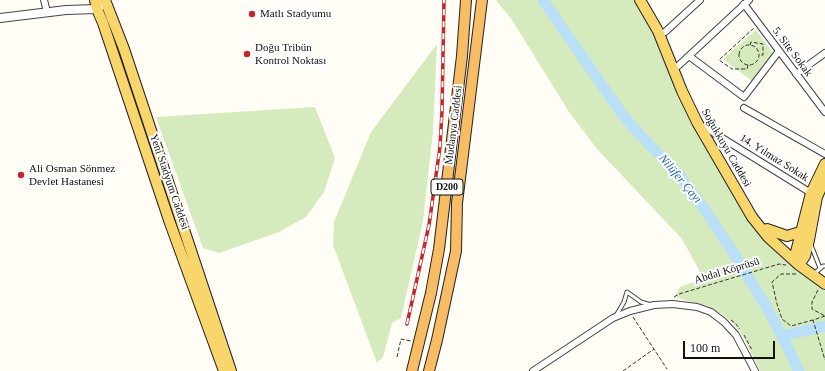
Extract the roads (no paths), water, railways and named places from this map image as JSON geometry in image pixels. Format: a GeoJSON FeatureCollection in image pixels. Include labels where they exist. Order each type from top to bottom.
{"type":"FeatureCollection","features":[{"type":"Feature","properties":{"kind":"highway","name":"Mudanya Caddesi"},"geometry":{"type":"LineString","coordinates":[[412,371],[431,293],[439,247],[462,56],[466,0]]}},
{"type":"Feature","properties":{"kind":"highway","name":"Mudanya Caddesi"},"geometry":{"type":"LineString","coordinates":[[428,371],[437,340],[456,252],[457,203],[483,1]]}},
{"type":"Feature","properties":{"kind":"main road","name":"Soğukkuyu Caddesi"},"geometry":{"type":"LineString","coordinates":[[640,0],[658,31],[696,122],[752,217],[768,237],[797,263],[821,277]]}},
{"type":"Feature","properties":{"kind":"main road","name":"Soğukkuyu Caddesi"},"geometry":{"type":"LineString","coordinates":[[648,0],[665,32],[687,89],[706,128],[744,194],[767,229],[797,263]]}},
{"type":"Feature","properties":{"kind":"main road","name":"Yeni Stadyum Caddesi"},"geometry":{"type":"LineString","coordinates":[[100,3],[103,23],[170,224],[224,371]]}},
{"type":"Feature","properties":{"kind":"main road","name":"Yeni Stadyum Caddesi"},"geometry":{"type":"LineString","coordinates":[[100,3],[124,49],[231,371]]}},
{"type":"Feature","properties":{"kind":"main road"},"geometry":{"type":"LineString","coordinates":[[797,263],[800,232],[811,193],[825,164]]}},
{"type":"Feature","properties":{"kind":"main road"},"geometry":{"type":"LineString","coordinates":[[797,263],[809,240],[817,197],[825,179]]}},
{"type":"Feature","properties":{"kind":"main road"},"geometry":{"type":"LineString","coordinates":[[767,229],[787,236],[800,232]]}},
{"type":"Feature","properties":{"kind":"street"},"geometry":{"type":"LineString","coordinates":[[44,0],[47,12]]}},
{"type":"Feature","properties":{"kind":"street"},"geometry":{"type":"LineString","coordinates":[[665,32],[700,0]]}},
{"type":"Feature","properties":{"kind":"street"},"geometry":{"type":"LineString","coordinates":[[678,66],[746,2]]}},
{"type":"Feature","properties":{"kind":"street","name":"5. Site Sokak"},"geometry":{"type":"LineString","coordinates":[[746,2],[758,24],[825,112]]}},
{"type":"Feature","properties":{"kind":"street"},"geometry":{"type":"LineString","coordinates":[[66,10],[100,3]]}},
{"type":"Feature","properties":{"kind":"street"},"geometry":{"type":"LineString","coordinates":[[0,18],[80,9],[100,3]]}},
{"type":"Feature","properties":{"kind":"street"},"geometry":{"type":"LineString","coordinates":[[80,9],[92,14],[103,23]]}},
{"type":"Feature","properties":{"kind":"street"},"geometry":{"type":"LineString","coordinates":[[689,56],[744,97],[779,51]]}},
{"type":"Feature","properties":{"kind":"street"},"geometry":{"type":"LineString","coordinates":[[796,74],[825,52]]}},
{"type":"Feature","properties":{"kind":"street"},"geometry":{"type":"LineString","coordinates":[[744,108],[825,154]]}},
{"type":"Feature","properties":{"kind":"street","name":"14. Yılmaz Sokak"},"geometry":{"type":"LineString","coordinates":[[706,128],[811,193]]}},
{"type":"Feature","properties":{"kind":"street"},"geometry":{"type":"LineString","coordinates":[[533,371],[613,318],[630,311],[654,305],[685,305],[711,312],[724,322],[736,335],[755,371]]}},
{"type":"Feature","properties":{"kind":"lane"},"geometry":{"type":"LineString","coordinates":[[809,240],[821,277]]}},
{"type":"Feature","properties":{"kind":"lane"},"geometry":{"type":"LineString","coordinates":[[821,277],[823,266],[825,266]]}},
{"type":"Feature","properties":{"kind":"lane"},"geometry":{"type":"LineString","coordinates":[[613,318],[620,311],[627,292],[641,302],[654,305]]}},
{"type":"Feature","properties":{"kind":"waterway","name":"Nilüfer Çayı"},"geometry":{"type":"LineString","coordinates":[[543,0],[622,114],[680,176],[705,210],[766,306],[799,371]]}},
{"type":"Feature","properties":{"kind":"waterway"},"geometry":{"type":"LineString","coordinates":[[782,336],[825,326]]}},
{"type":"Feature","properties":{"kind":"railway"},"geometry":{"type":"LineString","coordinates":[[407,324],[429,225],[440,147],[444,0]]}},
{"type":"Feature","properties":{"kind":"place","name":"Matlı Stadyumu"},"geometry":{"type":"Point","coordinates":[252,14]}},
{"type":"Feature","properties":{"kind":"place","name":"Doğu Tribün Kontrol Noktası"},"geometry":{"type":"Point","coordinates":[247,54]}},
{"type":"Feature","properties":{"kind":"place","name":"Ali Osman Sönmez Devlet Hastanesi"},"geometry":{"type":"Point","coordinates":[21,175]}}]}
